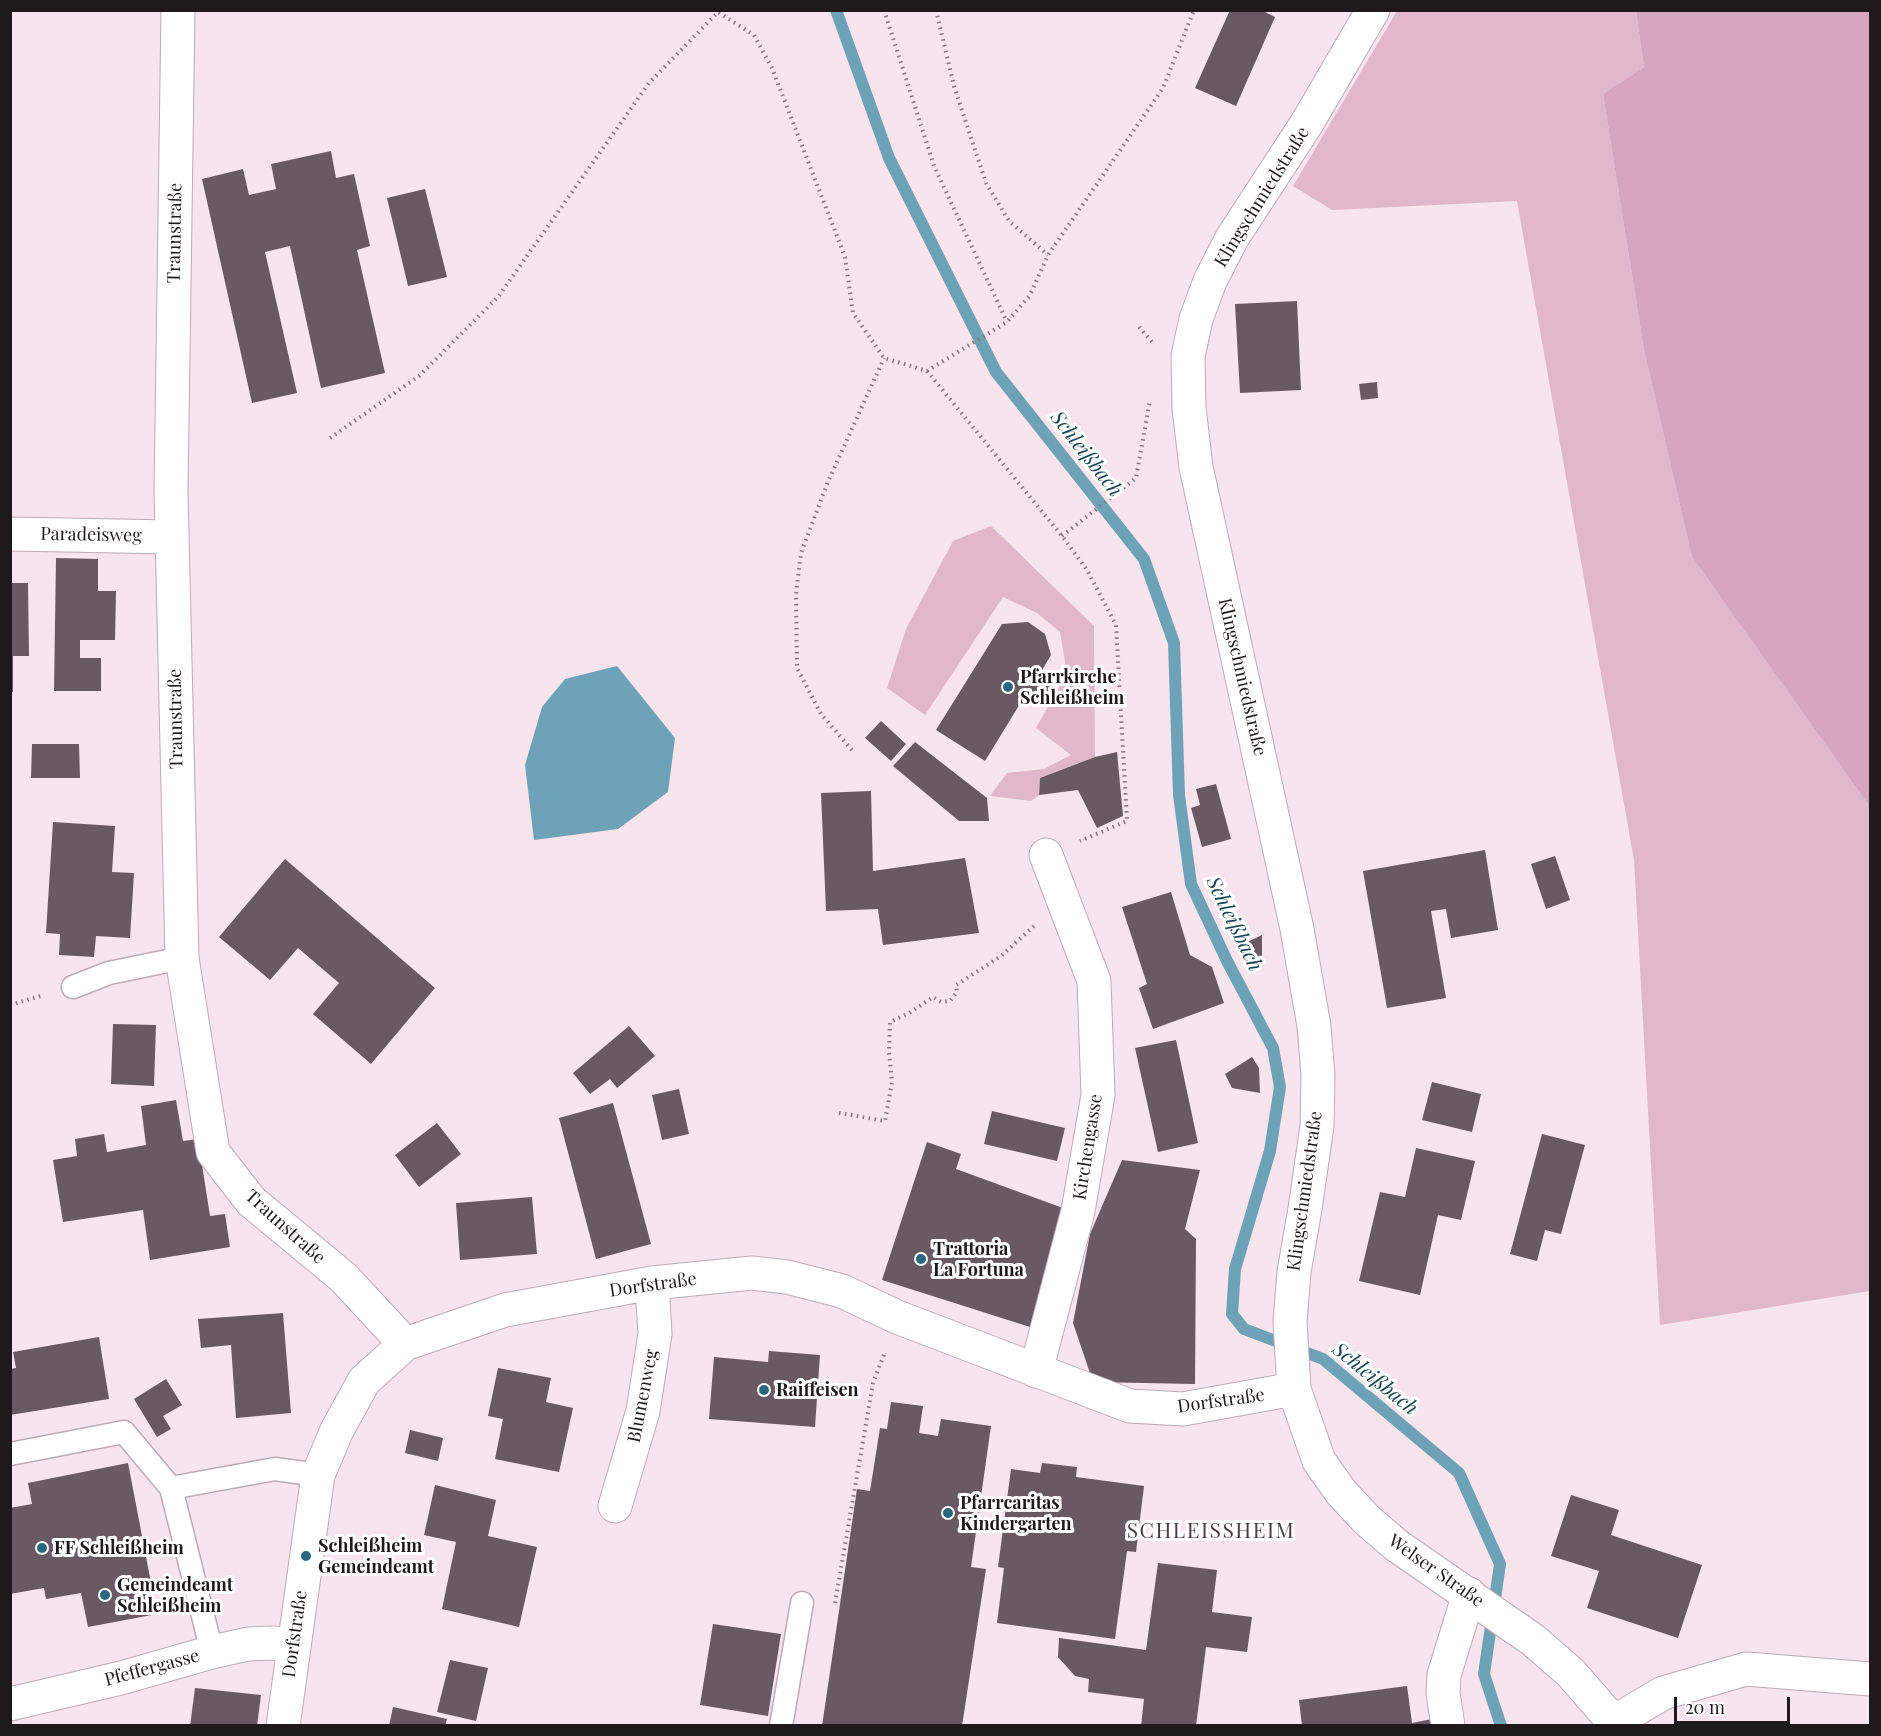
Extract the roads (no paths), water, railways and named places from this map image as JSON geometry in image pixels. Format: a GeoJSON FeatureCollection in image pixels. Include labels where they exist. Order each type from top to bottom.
{"type":"FeatureCollection","features":[{"type":"Feature","properties":{"kind":"street","name":"Traunstraße"},"geometry":{"type":"LineString","coordinates":[[178,10],[171,537],[182,958],[213,1152],[251,1201],[344,1278],[405,1344]]}},
{"type":"Feature","properties":{"kind":"street","name":"Klingschmiedstraße"},"geometry":{"type":"LineString","coordinates":[[1294,1389],[1290,1322],[1294,1272],[1317,1126],[1318,1075],[1314,1026],[1297,929],[1196,467],[1189,408],[1188,356],[1196,319],[1210,281],[1233,238],[1314,113],[1373,10]]}},
{"type":"Feature","properties":{"kind":"street","name":"Paradeisweg"},"geometry":{"type":"LineString","coordinates":[[10,534],[171,537]]}},
{"type":"Feature","properties":{"kind":"street","name":"Kirchengasse"},"geometry":{"type":"LineString","coordinates":[[1036,1371],[1078,1211],[1098,1095],[1094,981],[1046,855]]}},
{"type":"Feature","properties":{"kind":"street","name":"Dorfstraße"},"geometry":{"type":"LineString","coordinates":[[283,1725],[318,1475],[337,1430],[364,1381],[405,1344],[505,1310],[652,1283],[752,1273],[787,1277],[842,1291],[897,1317],[1130,1406],[1183,1409],[1294,1389]]}},
{"type":"Feature","properties":{"kind":"street","name":"Blumenweg"},"geometry":{"type":"LineString","coordinates":[[615,1506],[643,1412],[655,1334],[652,1283]]}},
{"type":"Feature","properties":{"kind":"street","name":"Welser Straße"},"geometry":{"type":"LineString","coordinates":[[1294,1389],[1319,1461],[1341,1492],[1367,1520],[1396,1545],[1533,1640],[1572,1673],[1616,1724]]}},
{"type":"Feature","properties":{"kind":"street"},"geometry":{"type":"LineString","coordinates":[[1448,1725],[1443,1693],[1444,1675],[1477,1599]]}},
{"type":"Feature","properties":{"kind":"street","name":"Pfeffergasse"},"geometry":{"type":"LineString","coordinates":[[10,1704],[121,1678],[248,1644],[272,1642],[294,1645]]}},
{"type":"Feature","properties":{"kind":"street"},"geometry":{"type":"LineString","coordinates":[[1616,1724],[1663,1693],[1746,1669],[1870,1679]]}},
{"type":"Feature","properties":{"kind":"lane"},"geometry":{"type":"LineString","coordinates":[[73,987],[109,973],[182,958]]}},
{"type":"Feature","properties":{"kind":"lane"},"geometry":{"type":"LineString","coordinates":[[10,1454],[124,1431],[171,1488],[212,1652]]}},
{"type":"Feature","properties":{"kind":"lane"},"geometry":{"type":"LineString","coordinates":[[171,1488],[275,1469],[318,1475]]}},
{"type":"Feature","properties":{"kind":"lane"},"geometry":{"type":"LineString","coordinates":[[781,1725],[802,1603]]}},
{"type":"Feature","properties":{"kind":"water"},"geometry":{"type":"Polygon","coordinates":[[[617,666],[675,738],[668,792],[618,829],[534,840],[525,765],[542,707],[565,679],[617,666]]]}},
{"type":"Feature","properties":{"kind":"waterway","name":"Schleißbach"},"geometry":{"type":"LineString","coordinates":[[836,10],[889,158],[996,372],[1144,559],[1174,643],[1179,795],[1191,884],[1227,961],[1273,1048],[1280,1087],[1270,1151],[1235,1269],[1232,1314],[1244,1329],[1323,1359],[1459,1473],[1500,1564],[1484,1674],[1501,1726]]}},
{"type":"Feature","properties":{"kind":"place","name":"Pfarrkirche Schleißheim"},"geometry":{"type":"Point","coordinates":[1008,687]}},
{"type":"Feature","properties":{"kind":"place","name":"Trattoria La Fortuna"},"geometry":{"type":"Point","coordinates":[921,1259]}},
{"type":"Feature","properties":{"kind":"place","name":"Raiffeisen"},"geometry":{"type":"Point","coordinates":[764,1390]}},
{"type":"Feature","properties":{"kind":"place","name":"Pfarrcaritas Kindergarten"},"geometry":{"type":"Point","coordinates":[948,1513]}},
{"type":"Feature","properties":{"kind":"place","name":"FF Schleißheim"},"geometry":{"type":"Point","coordinates":[42,1548]}},
{"type":"Feature","properties":{"kind":"place","name":"Schleißheim Gemeindeamt"},"geometry":{"type":"Point","coordinates":[306,1556]}},
{"type":"Feature","properties":{"kind":"place","name":"Gemeindeamt Schleißheim"},"geometry":{"type":"Point","coordinates":[105,1595]}},
{"type":"Feature","properties":{"kind":"district","name":"SCHLEISSHEIM"},"geometry":{"type":"Point","coordinates":[1211,1531]}}]}
